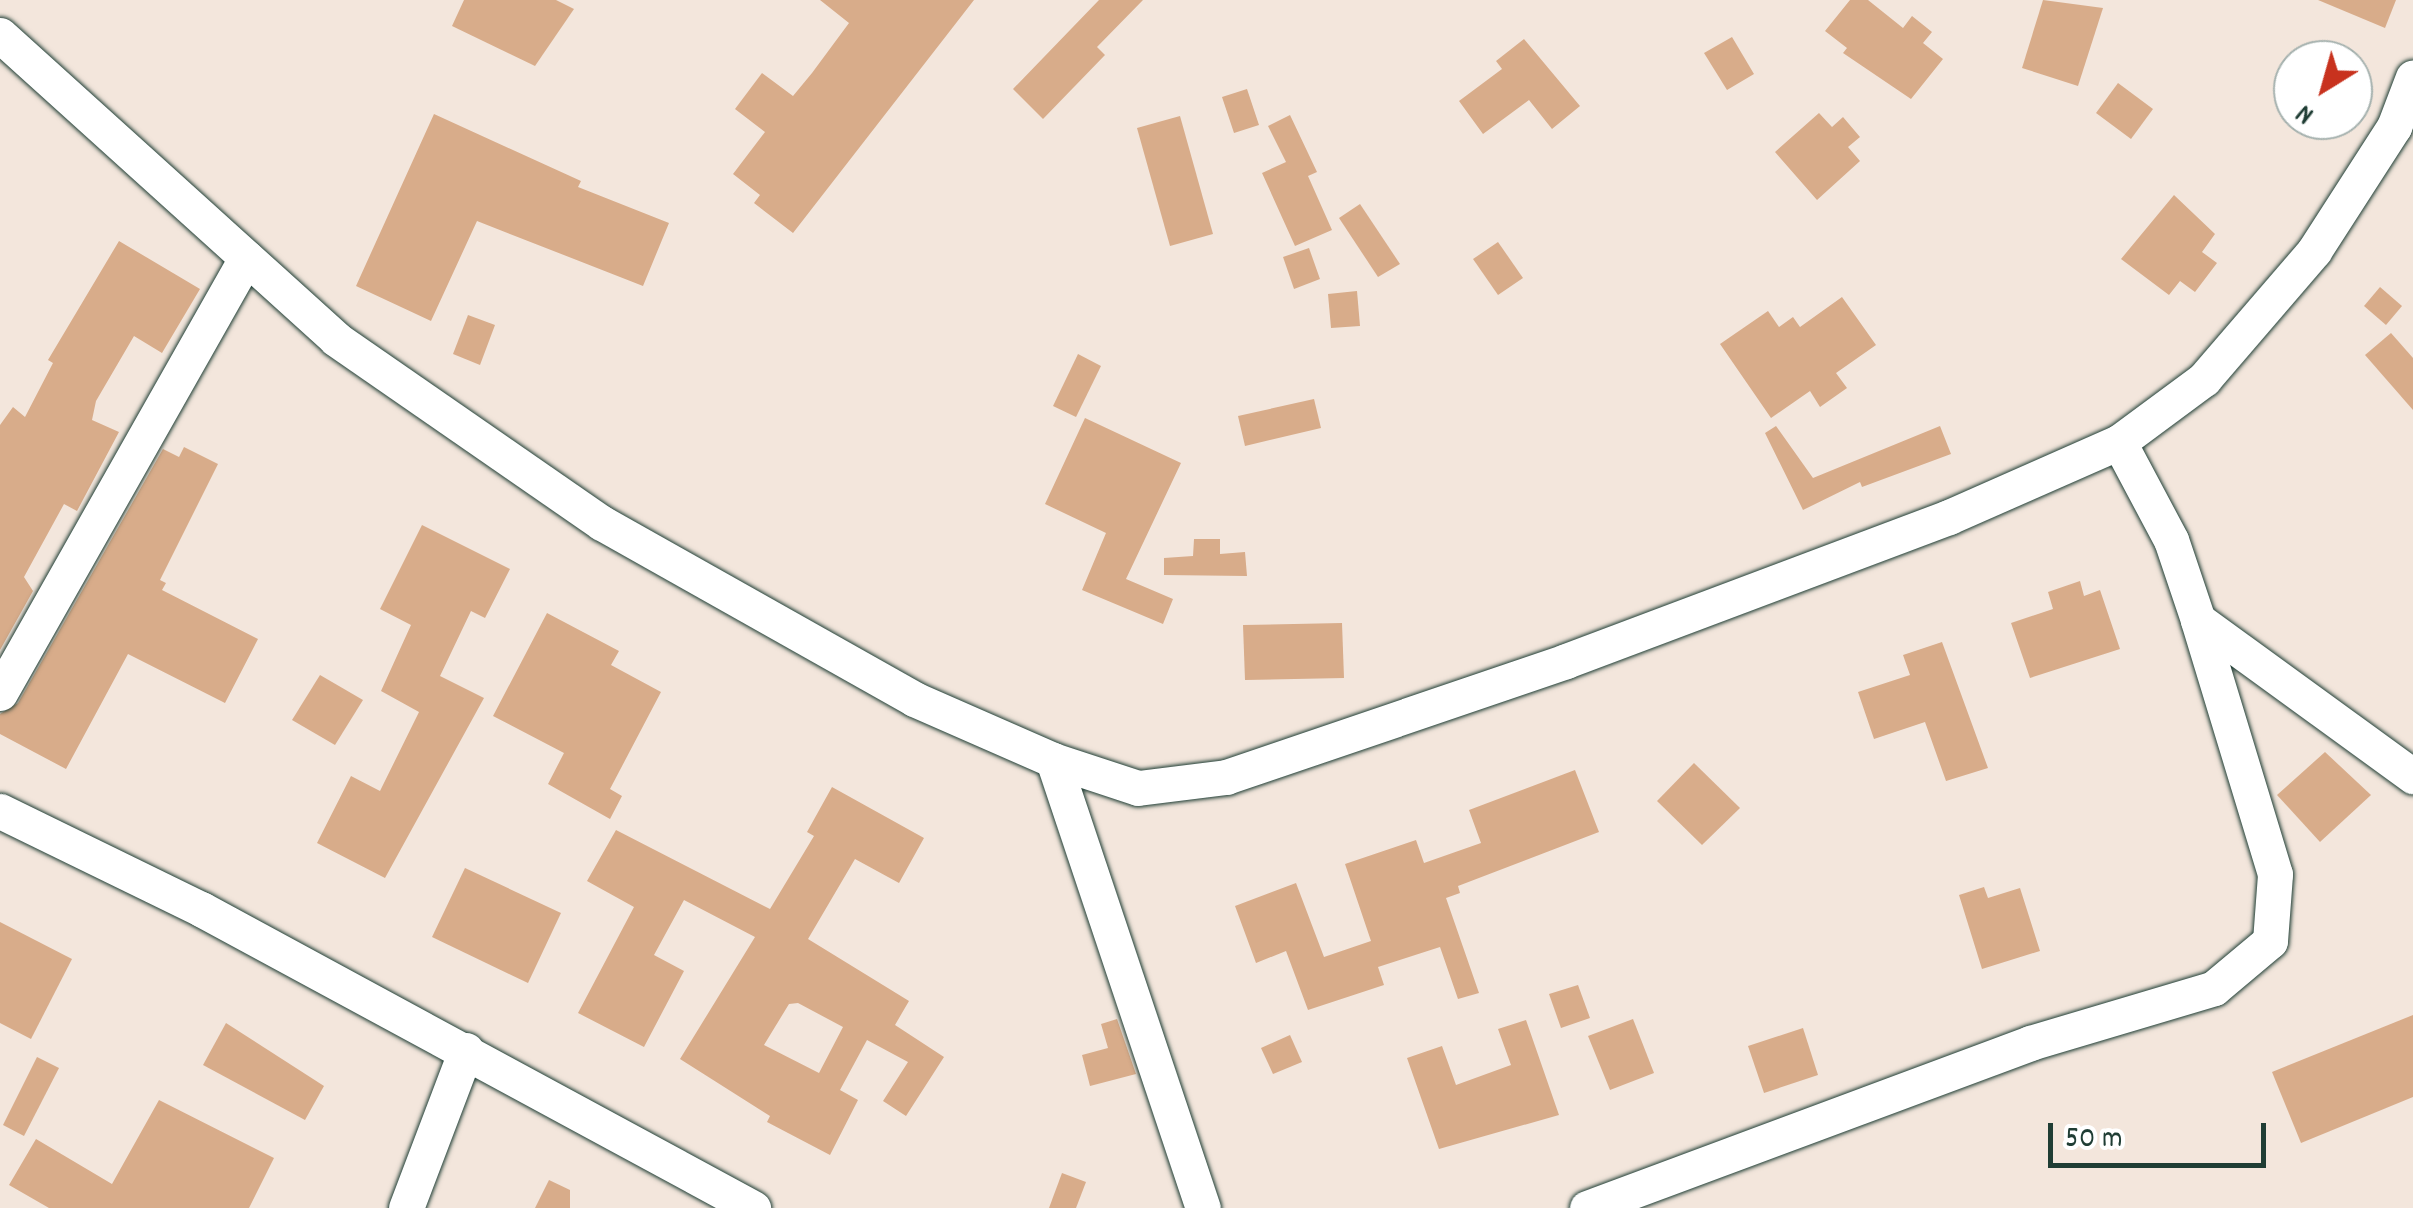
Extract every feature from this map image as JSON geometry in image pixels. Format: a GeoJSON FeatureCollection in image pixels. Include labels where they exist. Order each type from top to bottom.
{"type":"FeatureCollection","features":[{"type":"Feature","properties":{"kind":"street"},"geometry":{"type":"LineString","coordinates":[[0,35],[336,338],[602,523],[914,699],[1053,760],[1138,788],[1226,777],[1620,641],[1949,517],[2118,442],[2204,379],[2314,251],[2403,132],[2413,78]]}},
{"type":"Feature","properties":{"kind":"street"},"geometry":{"type":"LineString","coordinates":[[0,693],[246,258]]}},
{"type":"Feature","properties":{"kind":"street"},"geometry":{"type":"LineString","coordinates":[[1587,1208],[2030,1044],[2214,988],[2270,941],[2275,874],[2198,620],[2171,540],[2118,442]]}},
{"type":"Feature","properties":{"kind":"street"},"geometry":{"type":"LineString","coordinates":[[2198,620],[2413,776]]}},
{"type":"Feature","properties":{"kind":"street"},"geometry":{"type":"LineString","coordinates":[[1053,760],[1203,1208]]}},
{"type":"Feature","properties":{"kind":"street"},"geometry":{"type":"LineString","coordinates":[[0,812],[466,1050],[753,1208]]}},
{"type":"Feature","properties":{"kind":"street"},"geometry":{"type":"LineString","coordinates":[[406,1208],[466,1050]]}},
{"type":"Feature","properties":{"kind":"building"},"geometry":{"type":"Polygon","coordinates":[[[464,0],[556,0],[574,9],[535,66],[452,26],[464,0]]]}},
{"type":"Feature","properties":{"kind":"building"},"geometry":{"type":"Polygon","coordinates":[[[820,0],[974,0],[793,233],[754,203],[760,195],[733,174],[765,132],[735,109],[762,73],[793,96],[812,73],[849,23],[820,0]]]}},
{"type":"Feature","properties":{"kind":"building"},"geometry":{"type":"Polygon","coordinates":[[[1099,0],[1143,0],[1097,47],[1105,55],[1043,119],[1013,89],[1099,0]]]}},
{"type":"Feature","properties":{"kind":"building"},"geometry":{"type":"Polygon","coordinates":[[[1850,0],[1868,0],[1903,28],[1912,16],[1932,32],[1923,43],[1943,59],[1911,99],[1843,53],[1847,48],[1825,31],[1850,0]]]}},
{"type":"Feature","properties":{"kind":"building"},"geometry":{"type":"Polygon","coordinates":[[[2043,0],[2103,8],[2078,86],[2022,68],[2043,0]]]}},
{"type":"Feature","properties":{"kind":"building"},"geometry":{"type":"Polygon","coordinates":[[[2318,0],[2396,0],[2385,28],[2318,0]]]}},
{"type":"Feature","properties":{"kind":"building"},"geometry":{"type":"Polygon","coordinates":[[[1732,37],[1754,74],[1727,90],[1704,53],[1732,37]]]}},
{"type":"Feature","properties":{"kind":"building"},"geometry":{"type":"Polygon","coordinates":[[[1524,39],[1580,106],[1552,129],[1529,100],[1483,134],[1459,101],[1502,69],[1496,61],[1524,39]]]}},
{"type":"Feature","properties":{"kind":"building"},"geometry":{"type":"Polygon","coordinates":[[[2118,83],[2153,109],[2131,139],[2096,113],[2118,83]]]}},
{"type":"Feature","properties":{"kind":"building"},"geometry":{"type":"Polygon","coordinates":[[[1247,89],[1259,125],[1234,133],[1222,97],[1247,89]]]}},
{"type":"Feature","properties":{"kind":"building"},"geometry":{"type":"Polygon","coordinates":[[[1819,113],[1832,127],[1843,117],[1860,137],[1848,147],[1860,161],[1817,200],[1775,152],[1819,113]]]}},
{"type":"Feature","properties":{"kind":"building"},"geometry":{"type":"Polygon","coordinates":[[[434,114],[581,181],[578,187],[669,223],[643,286],[477,221],[431,321],[356,286],[434,114]]]}},
{"type":"Feature","properties":{"kind":"building"},"geometry":{"type":"Polygon","coordinates":[[[1290,115],[1317,172],[1308,176],[1332,230],[1295,246],[1262,173],[1286,162],[1268,126],[1290,115]]]}},
{"type":"Feature","properties":{"kind":"building"},"geometry":{"type":"Polygon","coordinates":[[[1180,116],[1213,234],[1170,246],[1137,128],[1180,116]]]}},
{"type":"Feature","properties":{"kind":"building"},"geometry":{"type":"Polygon","coordinates":[[[2174,195],[2215,234],[2202,252],[2217,263],[2195,292],[2180,281],[2169,295],[2121,259],[2174,195]]]}},
{"type":"Feature","properties":{"kind":"building"},"geometry":{"type":"Polygon","coordinates":[[[1360,204],[1400,264],[1378,277],[1339,218],[1360,204]]]}},
{"type":"Feature","properties":{"kind":"building"},"geometry":{"type":"Polygon","coordinates":[[[119,241],[200,289],[162,353],[134,336],[96,401],[92,420],[119,432],[77,511],[64,504],[24,577],[33,591],[0,650],[0,425],[13,407],[25,417],[53,363],[48,360],[119,241]]]}},
{"type":"Feature","properties":{"kind":"building"},"geometry":{"type":"Polygon","coordinates":[[[1498,242],[1523,278],[1498,295],[1473,259],[1498,242]]]}},
{"type":"Feature","properties":{"kind":"building"},"geometry":{"type":"Polygon","coordinates":[[[1309,248],[1320,279],[1294,289],[1283,257],[1309,248]]]}},
{"type":"Feature","properties":{"kind":"building"},"geometry":{"type":"Polygon","coordinates":[[[2380,287],[2402,306],[2386,325],[2364,306],[2380,287]]]}},
{"type":"Feature","properties":{"kind":"building"},"geometry":{"type":"Polygon","coordinates":[[[1357,291],[1360,326],[1331,328],[1328,294],[1357,291]]]}},
{"type":"Feature","properties":{"kind":"building"},"geometry":{"type":"Polygon","coordinates":[[[1842,297],[1876,345],[1836,373],[1847,388],[1820,407],[1810,391],[1771,418],[1720,344],[1768,311],[1779,327],[1793,317],[1800,327],[1842,297]]]}},
{"type":"Feature","properties":{"kind":"building"},"geometry":{"type":"Polygon","coordinates":[[[468,315],[495,325],[480,365],[453,354],[468,315]]]}},
{"type":"Feature","properties":{"kind":"building"},"geometry":{"type":"Polygon","coordinates":[[[2391,333],[2413,358],[2413,410],[2365,355],[2391,333]]]}},
{"type":"Feature","properties":{"kind":"building"},"geometry":{"type":"Polygon","coordinates":[[[1078,354],[1101,366],[1076,417],[1053,406],[1078,354]]]}},
{"type":"Feature","properties":{"kind":"building"},"geometry":{"type":"Polygon","coordinates":[[[1314,399],[1321,428],[1245,446],[1238,416],[1314,399]]]}},
{"type":"Feature","properties":{"kind":"building"},"geometry":{"type":"Polygon","coordinates":[[[1085,418],[1181,463],[1126,579],[1173,599],[1163,624],[1082,590],[1106,533],[1045,504],[1085,418]]]}},
{"type":"Feature","properties":{"kind":"building"},"geometry":{"type":"Polygon","coordinates":[[[1776,426],[1813,478],[1940,426],[1951,454],[1862,487],[1860,482],[1803,510],[1765,433],[1776,426]]]}},
{"type":"Feature","properties":{"kind":"building"},"geometry":{"type":"Polygon","coordinates":[[[184,447],[218,464],[160,580],[166,583],[162,590],[258,639],[225,703],[128,654],[66,769],[0,734],[0,714],[18,703],[163,449],[179,457],[184,447]]]}},
{"type":"Feature","properties":{"kind":"building"},"geometry":{"type":"Polygon","coordinates":[[[422,525],[510,569],[485,618],[471,611],[440,676],[484,698],[385,878],[317,843],[351,776],[380,791],[419,712],[381,691],[411,625],[380,609],[422,525]]]}},
{"type":"Feature","properties":{"kind":"building"},"geometry":{"type":"Polygon","coordinates":[[[1194,539],[1220,539],[1220,554],[1245,552],[1247,576],[1164,575],[1164,558],[1193,556],[1194,539]]]}},
{"type":"Feature","properties":{"kind":"building"},"geometry":{"type":"Polygon","coordinates":[[[2080,581],[2084,596],[2100,590],[2120,649],[2030,678],[2011,623],[2053,609],[2048,592],[2080,581]]]}},
{"type":"Feature","properties":{"kind":"building"},"geometry":{"type":"Polygon","coordinates":[[[547,613],[619,651],[611,665],[661,692],[610,789],[622,796],[610,819],[548,784],[564,753],[493,716],[547,613]]]}},
{"type":"Feature","properties":{"kind":"building"},"geometry":{"type":"Polygon","coordinates":[[[1342,623],[1344,678],[1245,680],[1243,625],[1342,623]]]}},
{"type":"Feature","properties":{"kind":"building"},"geometry":{"type":"Polygon","coordinates":[[[1942,642],[1988,768],[1946,781],[1925,722],[1874,739],[1858,692],[1910,675],[1903,655],[1942,642]]]}},
{"type":"Feature","properties":{"kind":"building"},"geometry":{"type":"Polygon","coordinates":[[[320,675],[363,700],[335,745],[292,720],[320,675]]]}},
{"type":"Feature","properties":{"kind":"building"},"geometry":{"type":"Polygon","coordinates":[[[2325,752],[2371,795],[2320,842],[2277,795],[2325,752]]]}},
{"type":"Feature","properties":{"kind":"building"},"geometry":{"type":"Polygon","coordinates":[[[1694,763],[1740,808],[1702,845],[1657,801],[1694,763]]]}},
{"type":"Feature","properties":{"kind":"building"},"geometry":{"type":"Polygon","coordinates":[[[1575,770],[1599,832],[1458,886],[1460,893],[1446,898],[1479,993],[1458,999],[1440,947],[1378,967],[1384,985],[1308,1010],[1286,951],[1256,963],[1235,906],[1296,883],[1324,957],[1371,941],[1345,864],[1416,840],[1424,863],[1481,843],[1469,810],[1575,770]]]}},
{"type":"Feature","properties":{"kind":"building"},"geometry":{"type":"Polygon","coordinates":[[[832,787],[924,838],[899,883],[855,859],[808,939],[909,1001],[895,1025],[944,1057],[906,1116],[883,1101],[908,1062],[867,1040],[840,1090],[858,1100],[830,1155],[767,1122],[770,1116],[680,1059],[755,937],[684,900],[654,955],[684,971],[644,1047],[578,1013],[634,907],[587,881],[616,830],[770,909],[814,836],[807,832],[832,787]],[[798,1003],[789,1004],[764,1045],[819,1073],[843,1027],[798,1003]]]}},
{"type":"Feature","properties":{"kind":"building"},"geometry":{"type":"Polygon","coordinates":[[[465,868],[561,913],[528,983],[432,937],[465,868]]]}},
{"type":"Feature","properties":{"kind":"building"},"geometry":{"type":"Polygon","coordinates":[[[1984,887],[1988,898],[2020,888],[2040,951],[1982,969],[1959,895],[1984,887]]]}},
{"type":"Feature","properties":{"kind":"building"},"geometry":{"type":"Polygon","coordinates":[[[0,922],[72,959],[31,1039],[0,1023],[0,922]]]}},
{"type":"Feature","properties":{"kind":"building"},"geometry":{"type":"Polygon","coordinates":[[[1578,985],[1590,1018],[1561,1028],[1549,994],[1578,985]]]}},
{"type":"Feature","properties":{"kind":"building"},"geometry":{"type":"Polygon","coordinates":[[[2413,1015],[2413,1097],[2301,1143],[2272,1072],[2413,1015]]]}},
{"type":"Feature","properties":{"kind":"building"},"geometry":{"type":"Polygon","coordinates":[[[1117,1019],[1136,1074],[1090,1086],[1082,1055],[1108,1048],[1101,1024],[1117,1019]]]}},
{"type":"Feature","properties":{"kind":"building"},"geometry":{"type":"Polygon","coordinates":[[[1633,1019],[1654,1073],[1610,1090],[1588,1036],[1633,1019]]]}},
{"type":"Feature","properties":{"kind":"building"},"geometry":{"type":"Polygon","coordinates":[[[1526,1020],[1559,1115],[1439,1149],[1407,1058],[1442,1046],[1456,1085],[1511,1065],[1498,1029],[1526,1020]]]}},
{"type":"Feature","properties":{"kind":"building"},"geometry":{"type":"Polygon","coordinates":[[[226,1023],[324,1086],[305,1120],[203,1065],[226,1023]]]}},
{"type":"Feature","properties":{"kind":"building"},"geometry":{"type":"Polygon","coordinates":[[[1803,1028],[1818,1075],[1764,1093],[1748,1046],[1803,1028]]]}},
{"type":"Feature","properties":{"kind":"building"},"geometry":{"type":"Polygon","coordinates":[[[1290,1035],[1302,1062],[1273,1074],[1261,1048],[1290,1035]]]}},
{"type":"Feature","properties":{"kind":"building"},"geometry":{"type":"Polygon","coordinates":[[[37,1057],[59,1068],[24,1136],[3,1125],[37,1057]]]}},
{"type":"Feature","properties":{"kind":"building"},"geometry":{"type":"Polygon","coordinates":[[[159,1100],[274,1158],[249,1208],[49,1208],[9,1185],[36,1139],[112,1184],[159,1100]]]}},
{"type":"Feature","properties":{"kind":"building"},"geometry":{"type":"Polygon","coordinates":[[[1062,1173],[1086,1182],[1076,1208],[1049,1208],[1062,1173]]]}},
{"type":"Feature","properties":{"kind":"building"},"geometry":{"type":"Polygon","coordinates":[[[549,1180],[570,1190],[570,1208],[535,1208],[549,1180]]]}}]}
